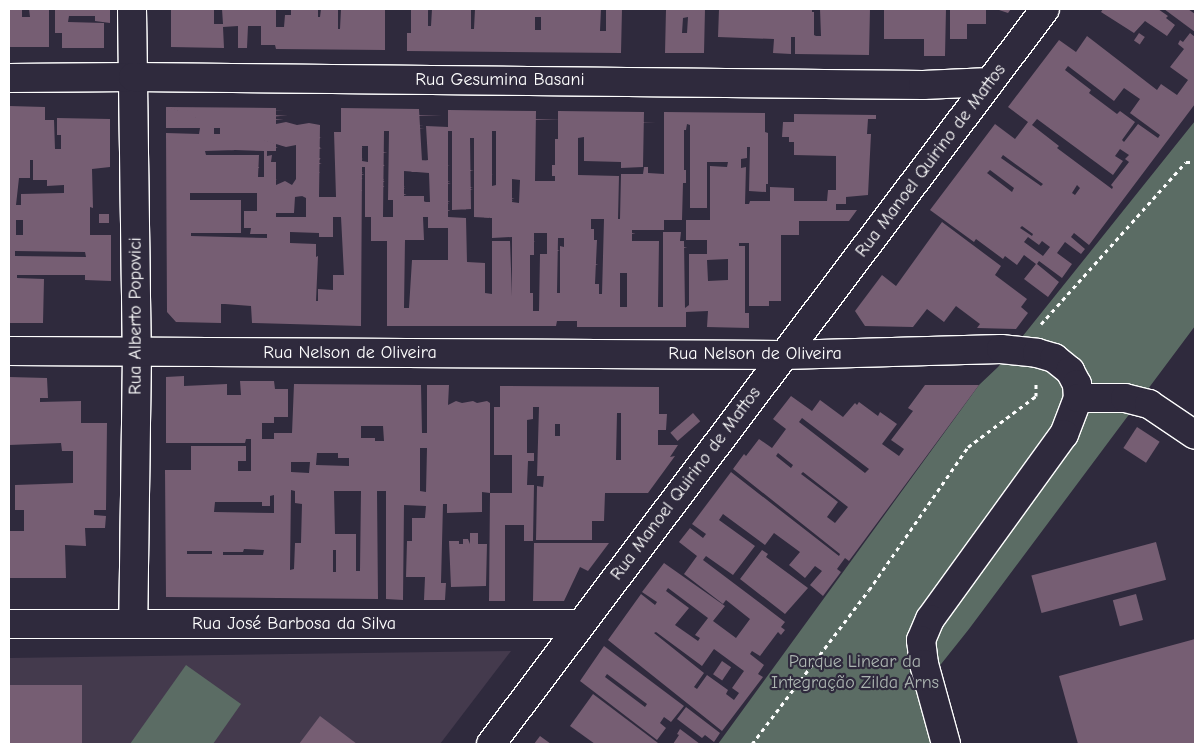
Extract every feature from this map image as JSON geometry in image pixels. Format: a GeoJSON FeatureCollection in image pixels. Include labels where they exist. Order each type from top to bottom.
{"type":"FeatureCollection","features":[{"type":"Feature","properties":{"kind":"street","name":"Rua Alberto Popovici"},"geometry":{"type":"LineString","coordinates":[[132,9],[137,352],[133,624]]}},
{"type":"Feature","properties":{"kind":"street","name":"Rua Manoel Quirino de Mattos"},"geometry":{"type":"LineString","coordinates":[[491,744],[1045,9]]}},
{"type":"Feature","properties":{"kind":"street","name":"Rua Gesumina Basani"},"geometry":{"type":"LineString","coordinates":[[9,78],[133,77],[924,84],[990,82]]}},
{"type":"Feature","properties":{"kind":"street","name":"Rua Nelson de Oliveira"},"geometry":{"type":"LineString","coordinates":[[9,351],[783,355],[1001,349],[1036,353],[1054,358],[1070,371],[1077,384],[1078,398]]}},
{"type":"Feature","properties":{"kind":"street"},"geometry":{"type":"LineString","coordinates":[[946,744],[924,664],[921,640],[930,619],[1064,434],[1078,398],[1125,398],[1149,404],[1195,436]]}},
{"type":"Feature","properties":{"kind":"street","name":"Rua José Barbosa da Silva"},"geometry":{"type":"LineString","coordinates":[[9,624],[580,624]]}},
{"type":"Feature","properties":{"kind":"path"},"geometry":{"type":"LineString","coordinates":[[752,744],[869,590],[968,447],[1036,396],[1037,329],[1186,162],[1195,162]]}},
{"type":"Feature","properties":{"kind":"shaded area"},"geometry":{"type":"Polygon","coordinates":[[[511,651],[440,744],[9,744],[9,658],[511,651]]]}},
{"type":"Feature","properties":{"kind":"green space","name":"Parque Linear da Integração Zilda Arns"},"geometry":{"type":"Polygon","coordinates":[[[1195,121],[1195,326],[969,629],[922,688],[932,744],[718,744],[979,385],[998,367],[1195,121]]]}},
{"type":"Feature","properties":{"kind":"green space"},"geometry":{"type":"Polygon","coordinates":[[[186,665],[241,704],[213,744],[130,744],[186,665]]]}},
{"type":"Feature","properties":{"kind":"building"},"geometry":{"type":"Polygon","coordinates":[[[9,9],[22,9],[22,17],[30,17],[29,9],[49,9],[49,47],[9,47],[9,9]]]}},
{"type":"Feature","properties":{"kind":"building"},"geometry":{"type":"Polygon","coordinates":[[[55,9],[110,9],[110,23],[95,21],[95,16],[69,16],[68,22],[104,23],[104,48],[62,48],[62,33],[55,33],[55,9]]]}},
{"type":"Feature","properties":{"kind":"building"},"geometry":{"type":"Polygon","coordinates":[[[171,9],[214,9],[214,24],[223,24],[222,9],[276,9],[276,27],[284,27],[285,15],[291,15],[291,9],[318,9],[318,17],[320,17],[321,9],[338,9],[338,29],[340,29],[341,9],[385,9],[385,50],[276,49],[275,45],[261,45],[261,26],[248,26],[247,48],[238,48],[238,26],[223,27],[224,48],[171,47],[171,9]]]}},
{"type":"Feature","properties":{"kind":"building"},"geometry":{"type":"Polygon","coordinates":[[[411,9],[428,9],[428,26],[431,26],[432,9],[471,9],[471,29],[474,29],[475,9],[601,9],[600,31],[606,31],[606,9],[622,9],[621,53],[407,51],[407,33],[411,33],[411,9]],[[535,17],[535,30],[541,30],[541,17],[535,17]]]}},
{"type":"Feature","properties":{"kind":"building"},"geometry":{"type":"Polygon","coordinates":[[[666,9],[705,9],[704,53],[665,53],[666,9]],[[688,17],[683,18],[682,33],[687,33],[688,17]]]}},
{"type":"Feature","properties":{"kind":"building"},"geometry":{"type":"Polygon","coordinates":[[[719,9],[812,9],[812,12],[814,12],[814,35],[821,36],[820,9],[870,9],[869,55],[795,54],[795,37],[791,37],[791,54],[773,53],[774,39],[718,37],[719,9]]]}},
{"type":"Feature","properties":{"kind":"building"},"geometry":{"type":"Polygon","coordinates":[[[884,9],[946,9],[945,56],[924,56],[924,39],[884,39],[884,9]]]}},
{"type":"Feature","properties":{"kind":"building"},"geometry":{"type":"Polygon","coordinates":[[[950,9],[986,9],[986,24],[967,24],[967,39],[950,39],[950,9]]]}},
{"type":"Feature","properties":{"kind":"building"},"geometry":{"type":"Polygon","coordinates":[[[996,9],[1011,9],[1008,13],[996,9]]]}},
{"type":"Feature","properties":{"kind":"building"},"geometry":{"type":"Polygon","coordinates":[[[1103,9],[1158,9],[1168,16],[1166,18],[1175,25],[1167,36],[1145,21],[1134,33],[1101,12],[1103,9]]]}},
{"type":"Feature","properties":{"kind":"building"},"geometry":{"type":"Polygon","coordinates":[[[1164,9],[1188,9],[1195,14],[1195,32],[1164,9]]]}},
{"type":"Feature","properties":{"kind":"building"},"geometry":{"type":"Polygon","coordinates":[[[1139,33],[1145,37],[1140,44],[1134,40],[1139,33]]]}},
{"type":"Feature","properties":{"kind":"building"},"geometry":{"type":"Polygon","coordinates":[[[1190,33],[1195,37],[1195,104],[1089,245],[1074,233],[1071,237],[1085,249],[1081,254],[1065,242],[1057,253],[1072,264],[1062,278],[1039,261],[1037,264],[1059,282],[1048,297],[1024,279],[1036,264],[1024,255],[1017,265],[1005,256],[1003,259],[976,239],[974,242],[930,210],[995,124],[1015,139],[1028,122],[1008,107],[1059,40],[1076,52],[1087,36],[1157,90],[1161,84],[1177,95],[1188,80],[1170,67],[1184,49],[1178,44],[1180,40],[1183,42],[1190,33]],[[1068,66],[1065,70],[1091,90],[1089,93],[1117,114],[1120,111],[1135,122],[1122,140],[1124,142],[1138,124],[1158,138],[1160,135],[1130,113],[1140,99],[1124,88],[1114,101],[1068,66]],[[1037,119],[1032,125],[1059,146],[1057,148],[1112,189],[1111,185],[1129,162],[1125,159],[1129,155],[1120,149],[1115,156],[1123,161],[1113,175],[1037,119]],[[1003,155],[1001,158],[1041,186],[1043,184],[1003,155]],[[990,170],[987,173],[1012,192],[1014,188],[990,170]],[[1077,185],[1072,193],[1075,195],[1080,188],[1077,185]],[[1022,226],[1020,228],[1032,236],[1033,234],[1022,226]],[[1028,237],[1024,242],[1043,256],[1050,247],[1042,241],[1039,245],[1028,237]]]}},
{"type":"Feature","properties":{"kind":"building"},"geometry":{"type":"Polygon","coordinates":[[[9,106],[45,107],[45,120],[54,120],[55,149],[61,149],[61,135],[57,135],[57,118],[110,119],[110,167],[92,169],[93,208],[90,207],[90,235],[111,235],[111,281],[85,280],[85,275],[17,275],[17,278],[44,279],[43,323],[9,323],[9,106]],[[30,160],[30,178],[19,178],[16,205],[21,205],[21,194],[64,193],[64,185],[47,186],[47,180],[33,180],[33,160],[30,160]],[[16,220],[16,235],[23,235],[23,220],[16,220]],[[15,251],[15,256],[86,257],[85,252],[15,251]]]}},
{"type":"Feature","properties":{"kind":"building"},"geometry":{"type":"Polygon","coordinates":[[[166,107],[276,108],[276,124],[286,122],[297,125],[309,123],[320,125],[319,197],[336,197],[334,132],[341,132],[341,108],[419,109],[422,161],[428,160],[426,126],[448,127],[448,110],[536,111],[535,181],[555,181],[555,176],[552,176],[552,165],[555,165],[555,139],[558,139],[558,111],[644,112],[643,167],[621,168],[621,162],[584,161],[584,137],[578,138],[578,175],[619,176],[618,219],[620,219],[621,174],[643,174],[644,167],[648,167],[648,173],[664,174],[664,112],[765,113],[765,132],[768,133],[768,184],[766,184],[766,192],[749,191],[750,147],[747,147],[747,158],[741,159],[741,168],[746,167],[745,204],[749,204],[750,201],[770,201],[770,187],[794,188],[794,201],[827,201],[828,190],[836,190],[836,156],[794,155],[794,142],[789,142],[789,137],[782,137],[783,122],[794,122],[794,114],[876,115],[876,119],[868,119],[867,134],[871,134],[868,195],[846,197],[846,204],[836,204],[836,210],[857,210],[849,221],[799,221],[799,235],[781,235],[781,301],[769,301],[769,306],[749,306],[749,243],[739,243],[739,246],[745,246],[745,313],[749,313],[749,328],[707,327],[708,311],[686,312],[686,327],[577,327],[577,321],[557,321],[556,326],[387,326],[387,241],[371,241],[371,217],[365,217],[365,167],[362,167],[361,326],[252,323],[251,306],[225,304],[221,304],[221,323],[176,322],[167,312],[166,133],[199,134],[200,128],[166,128],[166,107]],[[687,124],[686,130],[684,130],[684,170],[686,170],[686,183],[683,183],[682,220],[664,220],[664,230],[632,230],[632,241],[659,241],[658,307],[663,307],[663,232],[681,232],[680,241],[684,241],[685,308],[689,305],[689,254],[707,254],[707,240],[686,240],[686,220],[710,220],[710,166],[727,167],[728,162],[707,162],[707,208],[690,208],[690,125],[687,124]],[[214,128],[214,134],[220,134],[220,128],[214,128]],[[384,131],[383,217],[393,217],[393,200],[388,200],[389,131],[384,131]],[[448,131],[448,217],[466,218],[467,262],[485,263],[485,293],[492,294],[492,241],[510,241],[512,296],[512,237],[492,238],[492,218],[474,217],[474,138],[470,138],[471,209],[452,210],[452,131],[448,131]],[[492,131],[492,186],[496,185],[496,131],[492,131]],[[276,144],[276,151],[267,151],[267,156],[272,155],[271,162],[276,162],[276,185],[285,181],[292,185],[296,179],[296,145],[286,147],[276,144]],[[362,146],[362,161],[368,162],[368,146],[362,146]],[[205,151],[206,155],[259,155],[258,177],[264,177],[264,151],[205,151]],[[404,171],[404,196],[424,196],[424,202],[430,202],[429,173],[404,171]],[[512,179],[512,202],[519,203],[520,180],[512,179]],[[190,193],[190,200],[241,200],[241,233],[191,233],[191,236],[267,238],[267,234],[250,234],[251,228],[244,228],[244,211],[257,211],[257,193],[190,193]],[[302,196],[295,197],[294,213],[276,213],[276,217],[306,217],[306,198],[302,196]],[[333,217],[333,237],[319,237],[319,233],[290,232],[290,243],[316,244],[316,257],[318,256],[316,301],[318,301],[318,289],[333,290],[333,275],[344,275],[341,217],[333,217]],[[423,217],[424,240],[405,240],[404,308],[409,308],[412,260],[448,260],[448,228],[428,228],[428,217],[423,217]],[[591,219],[591,229],[594,229],[594,240],[597,240],[595,284],[599,284],[599,294],[602,294],[604,219],[591,219]],[[534,233],[534,255],[530,255],[530,293],[533,293],[533,311],[539,311],[540,254],[547,254],[547,233],[534,233]],[[558,238],[557,293],[560,293],[560,246],[564,247],[564,238],[558,238]],[[728,259],[707,260],[708,281],[728,280],[728,259]],[[620,273],[620,307],[627,307],[627,273],[620,273]]]}},
{"type":"Feature","properties":{"kind":"building"},"geometry":{"type":"Polygon","coordinates":[[[99,214],[109,214],[109,223],[99,223],[99,214]]]}},
{"type":"Feature","properties":{"kind":"building"},"geometry":{"type":"Polygon","coordinates":[[[942,222],[1001,266],[995,275],[1027,299],[1021,307],[1028,313],[1016,329],[977,328],[980,324],[956,306],[944,322],[927,309],[913,327],[865,326],[855,311],[882,275],[896,286],[942,222]]]}},
{"type":"Feature","properties":{"kind":"building"},"geometry":{"type":"Polygon","coordinates":[[[184,376],[184,386],[227,384],[227,395],[241,395],[240,381],[274,381],[275,389],[288,389],[288,417],[274,417],[274,423],[262,423],[262,439],[274,439],[274,433],[292,433],[294,384],[421,385],[422,433],[427,433],[427,385],[449,385],[448,405],[456,401],[462,403],[473,401],[477,403],[487,401],[490,403],[490,493],[482,492],[482,512],[447,513],[447,504],[443,504],[441,583],[446,583],[445,600],[424,600],[425,577],[406,577],[407,541],[412,541],[412,518],[425,518],[426,506],[404,505],[403,600],[386,599],[386,491],[377,491],[378,599],[166,597],[165,470],[191,470],[191,446],[246,446],[246,461],[238,461],[238,471],[251,471],[251,439],[246,439],[245,443],[166,443],[166,377],[184,376]],[[361,426],[361,438],[375,438],[375,441],[384,441],[383,426],[361,426]],[[420,448],[420,491],[426,492],[427,448],[420,448]],[[317,453],[316,465],[349,466],[349,458],[338,458],[338,453],[317,453]],[[291,462],[291,472],[309,473],[310,462],[291,462]],[[291,490],[290,570],[294,569],[295,543],[301,543],[302,504],[295,503],[295,491],[291,490]],[[334,491],[335,534],[356,534],[356,571],[360,571],[361,491],[334,491]],[[274,495],[270,496],[270,506],[262,506],[262,502],[215,502],[214,512],[274,513],[274,495]],[[244,549],[243,552],[223,552],[223,555],[263,555],[264,550],[244,549]],[[333,550],[333,572],[336,572],[336,550],[333,550]],[[187,551],[187,554],[212,554],[212,551],[187,551]]]}},
{"type":"Feature","properties":{"kind":"building"},"geometry":{"type":"Polygon","coordinates":[[[9,377],[47,378],[48,398],[40,398],[40,402],[81,401],[81,423],[107,423],[106,510],[94,510],[94,515],[106,516],[105,528],[85,528],[86,546],[65,545],[66,578],[9,578],[9,531],[24,531],[24,510],[15,510],[15,485],[73,483],[73,451],[62,451],[61,443],[9,445],[9,377]]]}},
{"type":"Feature","properties":{"kind":"building"},"geometry":{"type":"Polygon","coordinates":[[[925,385],[979,385],[849,561],[845,558],[837,569],[841,572],[823,596],[810,585],[822,571],[815,566],[805,578],[789,565],[800,552],[774,533],[765,545],[723,514],[719,520],[755,546],[733,575],[706,556],[703,560],[785,622],[781,627],[785,630],[781,635],[778,632],[760,656],[752,651],[750,654],[764,665],[758,674],[763,677],[722,731],[608,640],[641,594],[655,605],[657,602],[642,592],[664,563],[725,606],[713,621],[736,638],[750,619],[726,600],[723,604],[684,574],[697,556],[679,542],[690,528],[703,538],[706,534],[692,524],[731,472],[839,556],[840,554],[733,469],[744,454],[746,456],[759,439],[772,448],[786,429],[773,419],[791,396],[812,411],[820,400],[843,417],[855,403],[857,405],[859,402],[878,416],[880,412],[897,424],[882,444],[899,456],[904,449],[891,440],[913,411],[908,408],[925,385]],[[802,418],[799,422],[865,473],[869,469],[802,418]],[[778,453],[776,456],[791,468],[793,465],[778,453]],[[803,472],[801,474],[838,502],[827,517],[835,523],[848,507],[803,472]],[[668,588],[666,591],[689,608],[675,625],[698,641],[700,638],[695,635],[708,618],[668,588]],[[656,632],[654,633],[704,673],[694,687],[697,689],[707,675],[728,690],[726,694],[734,700],[739,693],[732,688],[744,671],[714,649],[702,666],[656,632]]]}},
{"type":"Feature","properties":{"kind":"building"},"geometry":{"type":"Polygon","coordinates":[[[500,386],[659,387],[659,414],[667,414],[666,430],[658,430],[658,445],[678,445],[670,457],[675,456],[648,493],[605,493],[604,521],[592,521],[592,540],[536,540],[537,486],[543,487],[544,476],[537,476],[539,407],[533,407],[533,419],[527,420],[527,453],[534,453],[534,461],[528,461],[527,485],[534,485],[533,541],[524,541],[524,525],[505,525],[505,601],[489,601],[490,493],[512,493],[512,455],[494,455],[494,407],[500,407],[500,386]],[[617,413],[616,460],[621,460],[621,413],[617,413]],[[555,424],[555,436],[560,436],[560,424],[555,424]]]}},
{"type":"Feature","properties":{"kind":"building"},"geometry":{"type":"Polygon","coordinates":[[[693,413],[700,421],[678,441],[670,433],[693,413]]]}},
{"type":"Feature","properties":{"kind":"building"},"geometry":{"type":"Polygon","coordinates":[[[1137,427],[1160,442],[1146,463],[1123,448],[1137,427]]]}},
{"type":"Feature","properties":{"kind":"building"},"geometry":{"type":"Polygon","coordinates":[[[470,533],[478,533],[478,544],[487,544],[486,586],[451,587],[449,541],[459,541],[459,544],[463,544],[463,539],[468,539],[470,544],[470,533]]]}},
{"type":"Feature","properties":{"kind":"building"},"geometry":{"type":"Polygon","coordinates":[[[1156,542],[1166,580],[1041,613],[1031,575],[1156,542]]]}},
{"type":"Feature","properties":{"kind":"building"},"geometry":{"type":"Polygon","coordinates":[[[534,543],[609,543],[588,571],[580,567],[564,601],[533,601],[534,543]]]}},
{"type":"Feature","properties":{"kind":"building"},"geometry":{"type":"Polygon","coordinates":[[[762,550],[768,554],[766,557],[808,588],[785,614],[740,579],[762,550]]]}},
{"type":"Feature","properties":{"kind":"building"},"geometry":{"type":"Polygon","coordinates":[[[1136,594],[1143,620],[1120,626],[1113,600],[1136,594]]]}},
{"type":"Feature","properties":{"kind":"building"},"geometry":{"type":"Polygon","coordinates":[[[1195,639],[1195,744],[1078,744],[1059,676],[1195,639]]]}},
{"type":"Feature","properties":{"kind":"building"},"geometry":{"type":"Polygon","coordinates":[[[604,646],[684,706],[671,722],[664,717],[660,723],[666,728],[657,740],[580,681],[604,646]],[[607,674],[605,677],[645,707],[647,704],[607,674]]]}},
{"type":"Feature","properties":{"kind":"building"},"geometry":{"type":"Polygon","coordinates":[[[722,661],[731,667],[722,680],[713,674],[722,661]]]}},
{"type":"Feature","properties":{"kind":"building"},"geometry":{"type":"Polygon","coordinates":[[[9,685],[82,685],[82,744],[9,744],[9,685]]]}},
{"type":"Feature","properties":{"kind":"building"},"geometry":{"type":"Polygon","coordinates":[[[593,694],[658,743],[595,744],[570,726],[593,694]]]}},
{"type":"Feature","properties":{"kind":"building"},"geometry":{"type":"Polygon","coordinates":[[[686,707],[720,733],[714,742],[705,735],[702,738],[677,719],[686,707]]]}},
{"type":"Feature","properties":{"kind":"building"},"geometry":{"type":"Polygon","coordinates":[[[320,716],[357,744],[299,744],[320,716]]]}},
{"type":"Feature","properties":{"kind":"building"},"geometry":{"type":"Polygon","coordinates":[[[680,729],[700,744],[673,744],[679,735],[677,734],[680,729]]]}},
{"type":"Feature","properties":{"kind":"building"},"geometry":{"type":"Polygon","coordinates":[[[540,736],[551,744],[534,744],[540,736]]]}}]}
